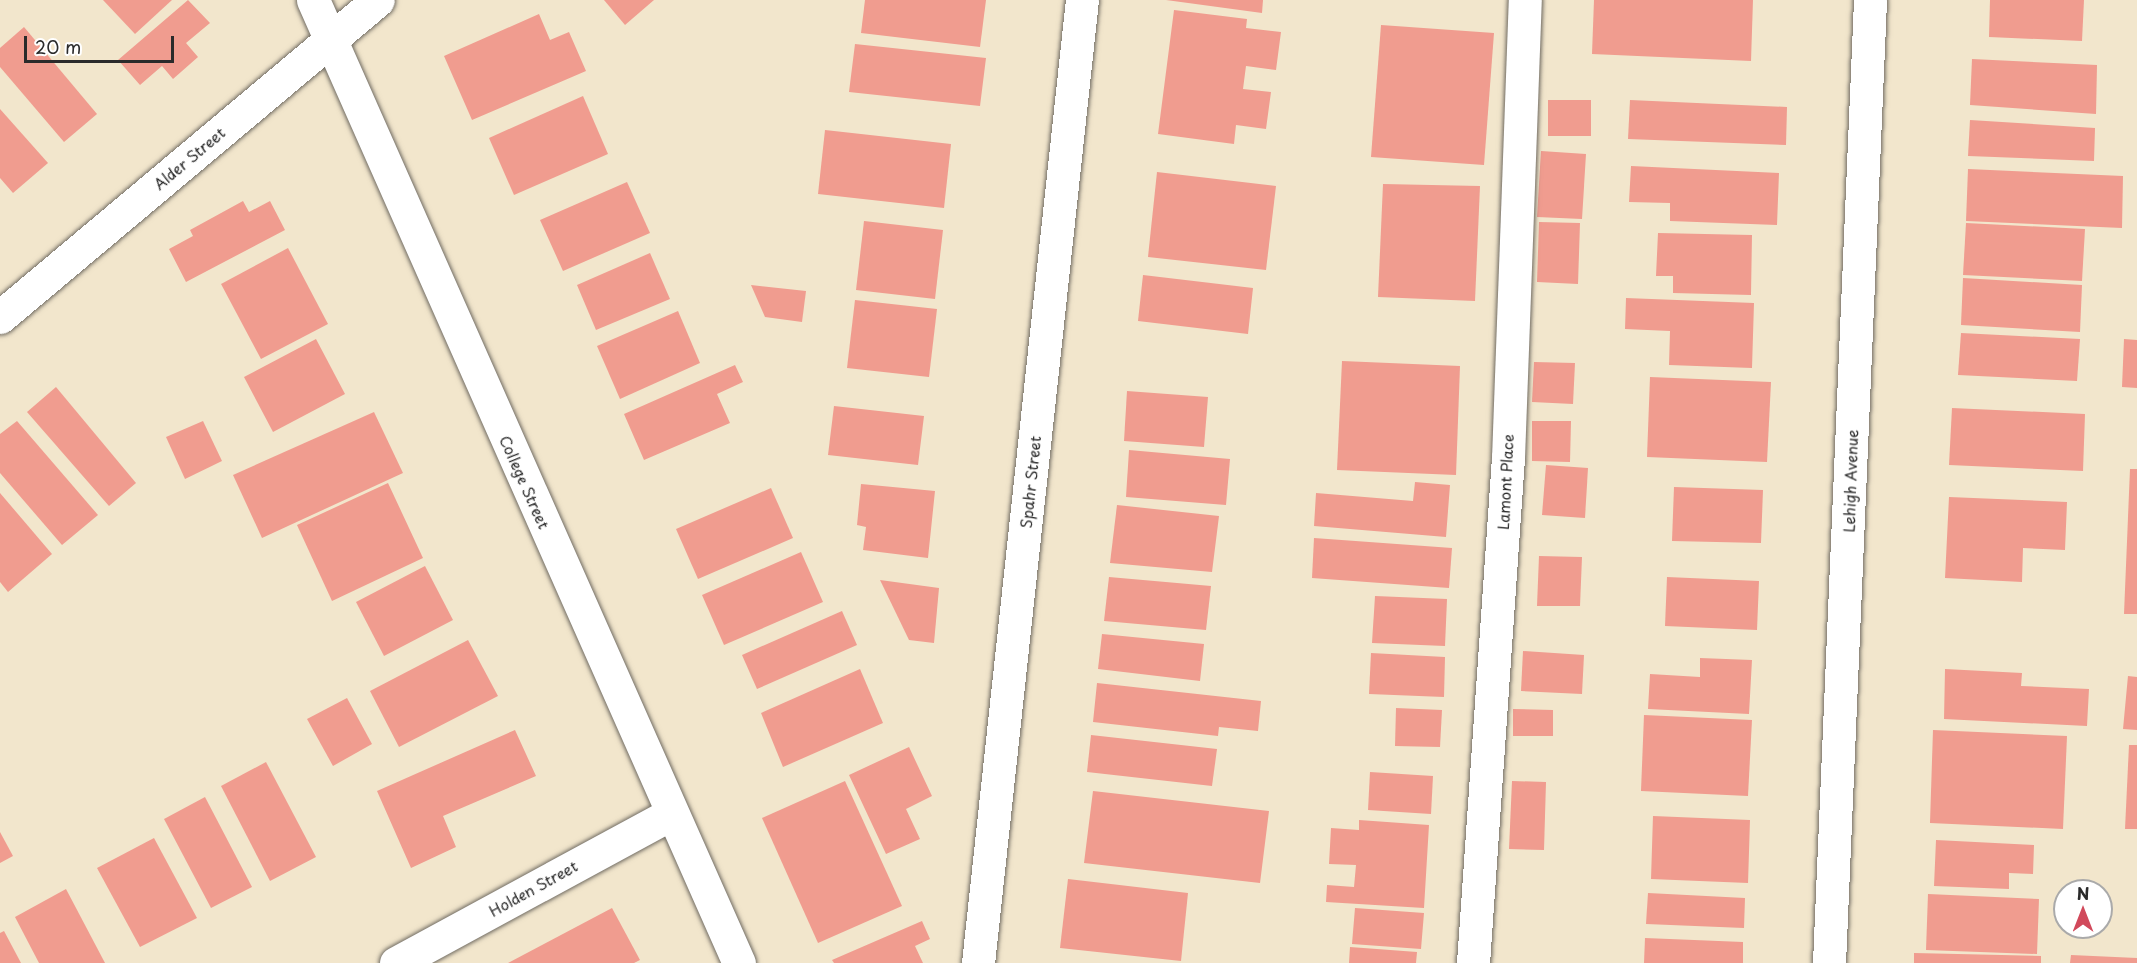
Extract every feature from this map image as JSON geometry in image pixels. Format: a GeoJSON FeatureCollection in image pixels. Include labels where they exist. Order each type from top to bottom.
{"type":"FeatureCollection","features":[{"type":"Feature","properties":{"kind":"street","name":"College Street"},"geometry":{"type":"LineString","coordinates":[[313,0],[670,814],[739,963]]}},
{"type":"Feature","properties":{"kind":"street","name":"Alder Street"},"geometry":{"type":"LineString","coordinates":[[0,317],[378,0]]}},
{"type":"Feature","properties":{"kind":"street","name":"Spahr Street"},"geometry":{"type":"LineString","coordinates":[[978,963],[1082,0]]}},
{"type":"Feature","properties":{"kind":"street","name":"Lamont Place"},"geometry":{"type":"LineString","coordinates":[[1473,963],[1508,458],[1525,0]]}},
{"type":"Feature","properties":{"kind":"street","name":"Lehigh Avenue"},"geometry":{"type":"LineString","coordinates":[[1829,963],[1870,0]]}},
{"type":"Feature","properties":{"kind":"street","name":"Holden Street"},"geometry":{"type":"LineString","coordinates":[[396,963],[670,814]]}},
{"type":"Feature","properties":{"kind":"building"},"geometry":{"type":"Polygon","coordinates":[[[103,0],[172,0],[135,34],[103,0]]]}},
{"type":"Feature","properties":{"kind":"building"},"geometry":{"type":"Polygon","coordinates":[[[188,0],[210,23],[186,43],[198,57],[173,79],[162,66],[140,85],[118,60],[188,0]]]}},
{"type":"Feature","properties":{"kind":"building"},"geometry":{"type":"Polygon","coordinates":[[[604,0],[654,0],[625,25],[604,0]]]}},
{"type":"Feature","properties":{"kind":"building"},"geometry":{"type":"Polygon","coordinates":[[[865,0],[986,0],[980,47],[861,33],[865,0]]]}},
{"type":"Feature","properties":{"kind":"building"},"geometry":{"type":"Polygon","coordinates":[[[1166,0],[1263,0],[1262,13],[1166,0]]]}},
{"type":"Feature","properties":{"kind":"building"},"geometry":{"type":"Polygon","coordinates":[[[1594,0],[1753,0],[1751,61],[1592,54],[1594,0]]]}},
{"type":"Feature","properties":{"kind":"building"},"geometry":{"type":"Polygon","coordinates":[[[1990,0],[2084,0],[2082,41],[1989,37],[1990,0]]]}},
{"type":"Feature","properties":{"kind":"building"},"geometry":{"type":"Polygon","coordinates":[[[1174,10],[1247,19],[1246,28],[1281,32],[1276,70],[1246,66],[1243,89],[1271,92],[1266,129],[1236,125],[1234,144],[1158,134],[1174,10]]]}},
{"type":"Feature","properties":{"kind":"building"},"geometry":{"type":"Polygon","coordinates":[[[539,14],[550,40],[569,32],[586,71],[472,120],[444,56],[539,14]]]}},
{"type":"Feature","properties":{"kind":"building"},"geometry":{"type":"Polygon","coordinates":[[[1381,25],[1494,33],[1484,165],[1371,157],[1381,25]]]}},
{"type":"Feature","properties":{"kind":"building"},"geometry":{"type":"Polygon","coordinates":[[[24,27],[97,114],[64,142],[0,67],[0,48],[24,27]]]}},
{"type":"Feature","properties":{"kind":"building"},"geometry":{"type":"Polygon","coordinates":[[[855,44],[986,58],[980,106],[849,92],[855,44]]]}},
{"type":"Feature","properties":{"kind":"building"},"geometry":{"type":"Polygon","coordinates":[[[1972,59],[2097,65],[2096,114],[1970,105],[1972,59]]]}},
{"type":"Feature","properties":{"kind":"building"},"geometry":{"type":"Polygon","coordinates":[[[583,96],[608,154],[514,195],[489,138],[583,96]]]}},
{"type":"Feature","properties":{"kind":"building"},"geometry":{"type":"Polygon","coordinates":[[[1548,100],[1591,100],[1591,136],[1548,136],[1548,100]]]}},
{"type":"Feature","properties":{"kind":"building"},"geometry":{"type":"Polygon","coordinates":[[[1630,100],[1787,107],[1786,145],[1628,139],[1630,100]]]}},
{"type":"Feature","properties":{"kind":"building"},"geometry":{"type":"Polygon","coordinates":[[[0,109],[48,163],[13,193],[0,178],[0,109]]]}},
{"type":"Feature","properties":{"kind":"building"},"geometry":{"type":"Polygon","coordinates":[[[1970,120],[2095,128],[2094,161],[1968,156],[1970,120]]]}},
{"type":"Feature","properties":{"kind":"building"},"geometry":{"type":"Polygon","coordinates":[[[825,130],[951,144],[944,208],[818,194],[825,130]]]}},
{"type":"Feature","properties":{"kind":"building"},"geometry":{"type":"Polygon","coordinates":[[[1541,151],[1586,154],[1582,219],[1537,217],[1541,151]]]}},
{"type":"Feature","properties":{"kind":"building"},"geometry":{"type":"Polygon","coordinates":[[[1631,166],[1779,173],[1777,225],[1670,221],[1670,203],[1629,202],[1631,166]]]}},
{"type":"Feature","properties":{"kind":"building"},"geometry":{"type":"Polygon","coordinates":[[[1968,169],[2123,176],[2122,228],[1966,221],[1968,169]]]}},
{"type":"Feature","properties":{"kind":"building"},"geometry":{"type":"Polygon","coordinates":[[[1157,172],[1276,186],[1266,270],[1148,257],[1157,172]]]}},
{"type":"Feature","properties":{"kind":"building"},"geometry":{"type":"Polygon","coordinates":[[[627,182],[650,233],[563,271],[540,220],[627,182]]]}},
{"type":"Feature","properties":{"kind":"building"},"geometry":{"type":"Polygon","coordinates":[[[1383,184],[1480,186],[1475,301],[1378,297],[1383,184]]]}},
{"type":"Feature","properties":{"kind":"building"},"geometry":{"type":"Polygon","coordinates":[[[243,201],[249,212],[270,201],[285,230],[186,282],[169,249],[193,236],[190,230],[243,201]]]}},
{"type":"Feature","properties":{"kind":"building"},"geometry":{"type":"Polygon","coordinates":[[[864,221],[943,230],[935,299],[856,290],[864,221]]]}},
{"type":"Feature","properties":{"kind":"building"},"geometry":{"type":"Polygon","coordinates":[[[1539,222],[1580,223],[1578,284],[1537,282],[1539,222]]]}},
{"type":"Feature","properties":{"kind":"building"},"geometry":{"type":"Polygon","coordinates":[[[1966,223],[2085,229],[2082,281],[1963,275],[1966,223]]]}},
{"type":"Feature","properties":{"kind":"building"},"geometry":{"type":"Polygon","coordinates":[[[1658,233],[1752,235],[1751,295],[1673,293],[1673,276],[1656,276],[1658,233]]]}},
{"type":"Feature","properties":{"kind":"building"},"geometry":{"type":"Polygon","coordinates":[[[288,248],[328,324],[261,359],[221,284],[288,248]]]}},
{"type":"Feature","properties":{"kind":"building"},"geometry":{"type":"Polygon","coordinates":[[[650,253],[670,299],[596,330],[577,285],[650,253]]]}},
{"type":"Feature","properties":{"kind":"building"},"geometry":{"type":"Polygon","coordinates":[[[1143,275],[1253,288],[1248,334],[1138,321],[1143,275]]]}},
{"type":"Feature","properties":{"kind":"building"},"geometry":{"type":"Polygon","coordinates":[[[1963,278],[2082,285],[2080,332],[1961,325],[1963,278]]]}},
{"type":"Feature","properties":{"kind":"building"},"geometry":{"type":"Polygon","coordinates":[[[751,285],[806,291],[802,322],[765,317],[751,285]]]}},
{"type":"Feature","properties":{"kind":"building"},"geometry":{"type":"Polygon","coordinates":[[[1626,298],[1754,303],[1752,368],[1669,365],[1670,331],[1625,329],[1626,298]]]}},
{"type":"Feature","properties":{"kind":"building"},"geometry":{"type":"Polygon","coordinates":[[[855,300],[937,309],[929,377],[847,368],[855,300]]]}},
{"type":"Feature","properties":{"kind":"building"},"geometry":{"type":"Polygon","coordinates":[[[678,311],[700,363],[620,399],[597,346],[678,311]]]}},
{"type":"Feature","properties":{"kind":"building"},"geometry":{"type":"Polygon","coordinates":[[[1961,333],[2080,339],[2077,381],[1958,375],[1961,333]]]}},
{"type":"Feature","properties":{"kind":"building"},"geometry":{"type":"Polygon","coordinates":[[[316,339],[345,394],[273,432],[244,377],[316,339]]]}},
{"type":"Feature","properties":{"kind":"building"},"geometry":{"type":"Polygon","coordinates":[[[2124,339],[2137,340],[2137,388],[2122,387],[2124,339]]]}},
{"type":"Feature","properties":{"kind":"building"},"geometry":{"type":"Polygon","coordinates":[[[1342,361],[1460,366],[1456,475],[1337,470],[1342,361]]]}},
{"type":"Feature","properties":{"kind":"building"},"geometry":{"type":"Polygon","coordinates":[[[1534,362],[1575,363],[1573,404],[1532,402],[1534,362]]]}},
{"type":"Feature","properties":{"kind":"building"},"geometry":{"type":"Polygon","coordinates":[[[735,365],[743,382],[717,394],[730,423],[644,460],[624,414],[735,365]]]}},
{"type":"Feature","properties":{"kind":"building"},"geometry":{"type":"Polygon","coordinates":[[[1650,377],[1771,382],[1767,462],[1647,457],[1650,377]]]}},
{"type":"Feature","properties":{"kind":"building"},"geometry":{"type":"Polygon","coordinates":[[[56,387],[136,483],[109,506],[27,412],[56,387]]]}},
{"type":"Feature","properties":{"kind":"building"},"geometry":{"type":"Polygon","coordinates":[[[1127,391],[1208,397],[1204,447],[1124,441],[1127,391]]]}},
{"type":"Feature","properties":{"kind":"building"},"geometry":{"type":"Polygon","coordinates":[[[834,406],[924,416],[918,465],[828,455],[834,406]]]}},
{"type":"Feature","properties":{"kind":"building"},"geometry":{"type":"Polygon","coordinates":[[[1952,408],[2085,414],[2083,471],[1949,465],[1952,408]]]}},
{"type":"Feature","properties":{"kind":"building"},"geometry":{"type":"Polygon","coordinates":[[[374,412],[403,473],[262,538],[233,475],[374,412]]]}},
{"type":"Feature","properties":{"kind":"building"},"geometry":{"type":"Polygon","coordinates":[[[17,421],[98,515],[62,545],[0,473],[0,434],[17,421]]]}},
{"type":"Feature","properties":{"kind":"building"},"geometry":{"type":"Polygon","coordinates":[[[203,421],[222,461],[185,479],[166,437],[203,421]]]}},
{"type":"Feature","properties":{"kind":"building"},"geometry":{"type":"Polygon","coordinates":[[[1532,421],[1571,421],[1570,462],[1532,461],[1532,421]]]}},
{"type":"Feature","properties":{"kind":"building"},"geometry":{"type":"Polygon","coordinates":[[[1129,450],[1230,459],[1226,505],[1126,497],[1129,450]]]}},
{"type":"Feature","properties":{"kind":"building"},"geometry":{"type":"Polygon","coordinates":[[[1546,465],[1588,468],[1585,518],[1542,515],[1546,465]]]}},
{"type":"Feature","properties":{"kind":"building"},"geometry":{"type":"Polygon","coordinates":[[[2130,469],[2137,469],[2137,614],[2124,614],[2130,469]]]}},
{"type":"Feature","properties":{"kind":"building"},"geometry":{"type":"Polygon","coordinates":[[[1415,482],[1450,485],[1446,537],[1314,526],[1316,493],[1413,501],[1415,482]]]}},
{"type":"Feature","properties":{"kind":"building"},"geometry":{"type":"Polygon","coordinates":[[[388,483],[423,558],[332,601],[297,525],[388,483]]]}},
{"type":"Feature","properties":{"kind":"building"},"geometry":{"type":"Polygon","coordinates":[[[861,484],[935,491],[928,558],[863,550],[866,527],[857,525],[861,484]]]}},
{"type":"Feature","properties":{"kind":"building"},"geometry":{"type":"Polygon","coordinates":[[[1674,487],[1763,490],[1761,543],[1672,541],[1674,487]]]}},
{"type":"Feature","properties":{"kind":"building"},"geometry":{"type":"Polygon","coordinates":[[[771,488],[793,538],[698,579],[676,529],[771,488]]]}},
{"type":"Feature","properties":{"kind":"building"},"geometry":{"type":"Polygon","coordinates":[[[0,493],[52,554],[8,592],[0,582],[0,493]]]}},
{"type":"Feature","properties":{"kind":"building"},"geometry":{"type":"Polygon","coordinates":[[[1949,497],[2067,502],[2065,550],[2023,548],[2022,582],[1945,578],[1949,497]]]}},
{"type":"Feature","properties":{"kind":"building"},"geometry":{"type":"Polygon","coordinates":[[[1117,505],[1219,516],[1212,572],[1110,563],[1117,505]]]}},
{"type":"Feature","properties":{"kind":"building"},"geometry":{"type":"Polygon","coordinates":[[[1314,538],[1452,548],[1449,588],[1312,578],[1314,538]]]}},
{"type":"Feature","properties":{"kind":"building"},"geometry":{"type":"Polygon","coordinates":[[[801,552],[823,602],[724,645],[702,595],[801,552]]]}},
{"type":"Feature","properties":{"kind":"building"},"geometry":{"type":"Polygon","coordinates":[[[1539,556],[1582,557],[1580,606],[1537,606],[1539,556]]]}},
{"type":"Feature","properties":{"kind":"building"},"geometry":{"type":"Polygon","coordinates":[[[425,566],[453,620],[384,656],[356,602],[425,566]]]}},
{"type":"Feature","properties":{"kind":"building"},"geometry":{"type":"Polygon","coordinates":[[[1109,577],[1211,586],[1206,630],[1104,621],[1109,577]]]}},
{"type":"Feature","properties":{"kind":"building"},"geometry":{"type":"Polygon","coordinates":[[[1667,577],[1759,581],[1757,630],[1665,626],[1667,577]]]}},
{"type":"Feature","properties":{"kind":"building"},"geometry":{"type":"Polygon","coordinates":[[[880,580],[939,588],[934,643],[909,640],[880,580]]]}},
{"type":"Feature","properties":{"kind":"building"},"geometry":{"type":"Polygon","coordinates":[[[1375,596],[1447,599],[1445,646],[1372,643],[1375,596]]]}},
{"type":"Feature","properties":{"kind":"building"},"geometry":{"type":"Polygon","coordinates":[[[842,611],[857,645],[757,689],[742,655],[842,611]]]}},
{"type":"Feature","properties":{"kind":"building"},"geometry":{"type":"Polygon","coordinates":[[[1102,634],[1204,644],[1200,681],[1098,669],[1102,634]]]}},
{"type":"Feature","properties":{"kind":"building"},"geometry":{"type":"Polygon","coordinates":[[[468,640],[498,696],[399,747],[370,691],[468,640]]]}},
{"type":"Feature","properties":{"kind":"building"},"geometry":{"type":"Polygon","coordinates":[[[1523,651],[1584,655],[1582,694],[1521,691],[1523,651]]]}},
{"type":"Feature","properties":{"kind":"building"},"geometry":{"type":"Polygon","coordinates":[[[1371,653],[1445,657],[1444,697],[1369,694],[1371,653]]]}},
{"type":"Feature","properties":{"kind":"building"},"geometry":{"type":"Polygon","coordinates":[[[1700,658],[1752,660],[1749,714],[1648,709],[1650,674],[1700,677],[1700,658]]]}},
{"type":"Feature","properties":{"kind":"building"},"geometry":{"type":"Polygon","coordinates":[[[860,669],[883,723],[783,767],[761,713],[860,669]]]}},
{"type":"Feature","properties":{"kind":"building"},"geometry":{"type":"Polygon","coordinates":[[[1945,669],[2022,673],[2021,686],[2089,689],[2087,726],[1944,719],[1945,669]]]}},
{"type":"Feature","properties":{"kind":"building"},"geometry":{"type":"Polygon","coordinates":[[[2128,676],[2137,677],[2137,730],[2123,729],[2128,676]]]}},
{"type":"Feature","properties":{"kind":"building"},"geometry":{"type":"Polygon","coordinates":[[[1097,683],[1261,701],[1258,731],[1219,727],[1218,736],[1093,722],[1097,683]]]}},
{"type":"Feature","properties":{"kind":"building"},"geometry":{"type":"Polygon","coordinates":[[[347,698],[372,744],[333,766],[307,719],[347,698]]]}},
{"type":"Feature","properties":{"kind":"building"},"geometry":{"type":"Polygon","coordinates":[[[1396,708],[1442,710],[1440,747],[1395,746],[1396,708]]]}},
{"type":"Feature","properties":{"kind":"building"},"geometry":{"type":"Polygon","coordinates":[[[1513,709],[1553,710],[1553,736],[1513,736],[1513,709]]]}},
{"type":"Feature","properties":{"kind":"building"},"geometry":{"type":"Polygon","coordinates":[[[1644,715],[1752,720],[1748,796],[1641,791],[1644,715]]]}},
{"type":"Feature","properties":{"kind":"building"},"geometry":{"type":"Polygon","coordinates":[[[515,730],[536,776],[443,816],[456,847],[411,868],[377,791],[515,730]]]}},
{"type":"Feature","properties":{"kind":"building"},"geometry":{"type":"Polygon","coordinates":[[[1933,730],[2067,736],[2063,829],[1930,823],[1933,730]]]}},
{"type":"Feature","properties":{"kind":"building"},"geometry":{"type":"Polygon","coordinates":[[[1091,735],[1217,749],[1212,786],[1087,772],[1091,735]]]}},
{"type":"Feature","properties":{"kind":"building"},"geometry":{"type":"Polygon","coordinates":[[[2129,745],[2137,745],[2137,829],[2125,829],[2129,745]]]}},
{"type":"Feature","properties":{"kind":"building"},"geometry":{"type":"Polygon","coordinates":[[[909,747],[932,796],[906,809],[920,839],[886,854],[849,775],[909,747]]]}},
{"type":"Feature","properties":{"kind":"building"},"geometry":{"type":"Polygon","coordinates":[[[266,762],[316,857],[270,881],[221,786],[266,762]]]}},
{"type":"Feature","properties":{"kind":"building"},"geometry":{"type":"Polygon","coordinates":[[[1370,772],[1433,776],[1431,814],[1368,810],[1370,772]]]}},
{"type":"Feature","properties":{"kind":"building"},"geometry":{"type":"Polygon","coordinates":[[[845,781],[902,906],[818,943],[762,818],[845,781]]]}},
{"type":"Feature","properties":{"kind":"building"},"geometry":{"type":"Polygon","coordinates":[[[1512,781],[1546,782],[1544,850],[1509,849],[1512,781]]]}},
{"type":"Feature","properties":{"kind":"building"},"geometry":{"type":"Polygon","coordinates":[[[1093,791],[1269,811],[1260,883],[1084,863],[1093,791]]]}},
{"type":"Feature","properties":{"kind":"building"},"geometry":{"type":"Polygon","coordinates":[[[205,797],[252,887],[211,908],[164,819],[205,797]]]}},
{"type":"Feature","properties":{"kind":"building"},"geometry":{"type":"Polygon","coordinates":[[[1653,816],[1750,820],[1748,883],[1651,879],[1653,816]]]}},
{"type":"Feature","properties":{"kind":"building"},"geometry":{"type":"Polygon","coordinates":[[[1359,820],[1429,825],[1424,908],[1326,902],[1327,885],[1354,887],[1356,865],[1329,864],[1331,828],[1359,830],[1359,820]]]}},
{"type":"Feature","properties":{"kind":"building"},"geometry":{"type":"Polygon","coordinates":[[[0,832],[13,856],[0,863],[0,832]]]}},
{"type":"Feature","properties":{"kind":"building"},"geometry":{"type":"Polygon","coordinates":[[[154,838],[197,918],[140,947],[97,868],[154,838]]]}},
{"type":"Feature","properties":{"kind":"building"},"geometry":{"type":"Polygon","coordinates":[[[1936,840],[2034,845],[2033,874],[2009,873],[2009,889],[1934,886],[1936,840]]]}},
{"type":"Feature","properties":{"kind":"building"},"geometry":{"type":"Polygon","coordinates":[[[1068,879],[1188,893],[1181,961],[1060,948],[1068,879]]]}},
{"type":"Feature","properties":{"kind":"building"},"geometry":{"type":"Polygon","coordinates":[[[66,889],[105,963],[39,963],[15,917],[66,889]]]}},
{"type":"Feature","properties":{"kind":"building"},"geometry":{"type":"Polygon","coordinates":[[[1648,893],[1745,898],[1744,928],[1646,924],[1648,893]]]}},
{"type":"Feature","properties":{"kind":"building"},"geometry":{"type":"Polygon","coordinates":[[[1928,894],[2039,899],[2037,954],[1926,950],[1928,894]]]}},
{"type":"Feature","properties":{"kind":"building"},"geometry":{"type":"Polygon","coordinates":[[[612,908],[640,960],[634,963],[508,963],[612,908]]]}},
{"type":"Feature","properties":{"kind":"building"},"geometry":{"type":"Polygon","coordinates":[[[1355,908],[1424,913],[1421,949],[1352,944],[1355,908]]]}},
{"type":"Feature","properties":{"kind":"building"},"geometry":{"type":"Polygon","coordinates":[[[922,921],[930,939],[915,946],[923,963],[834,963],[832,960],[922,921]]]}},
{"type":"Feature","properties":{"kind":"building"},"geometry":{"type":"Polygon","coordinates":[[[4,931],[21,963],[0,963],[0,933],[4,931]]]}},
{"type":"Feature","properties":{"kind":"building"},"geometry":{"type":"Polygon","coordinates":[[[1645,938],[1743,942],[1743,963],[1644,963],[1645,938]]]}},
{"type":"Feature","properties":{"kind":"building"},"geometry":{"type":"Polygon","coordinates":[[[1350,947],[1417,952],[1416,963],[1349,963],[1350,947]]]}},
{"type":"Feature","properties":{"kind":"building"},"geometry":{"type":"Polygon","coordinates":[[[1914,953],[2041,956],[2041,963],[1914,963],[1914,953]]]}},
{"type":"Feature","properties":{"kind":"building"},"geometry":{"type":"Polygon","coordinates":[[[2071,955],[2137,958],[2137,963],[2070,963],[2071,955]]]}}]}
